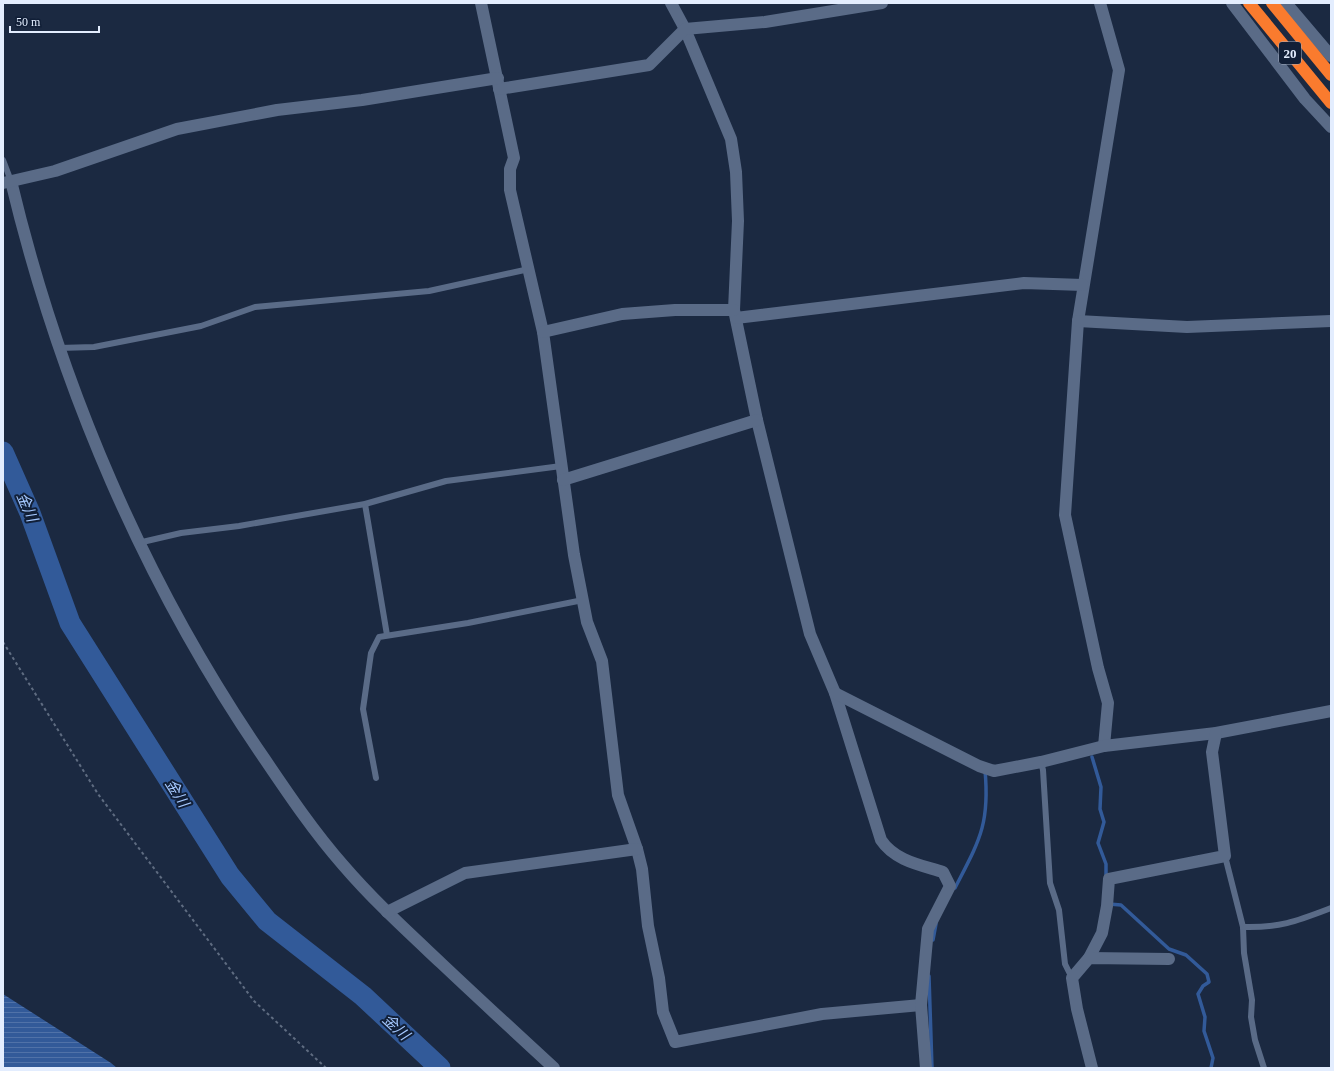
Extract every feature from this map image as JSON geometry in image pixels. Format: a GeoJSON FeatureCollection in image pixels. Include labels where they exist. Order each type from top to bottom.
{"type":"FeatureCollection","features":[{"type":"Feature","properties":{"kind":"highway","name":"20"},"geometry":{"type":"LineString","coordinates":[[1249,3],[1331,103]]}},
{"type":"Feature","properties":{"kind":"highway","name":"20"},"geometry":{"type":"LineString","coordinates":[[1272,3],[1331,75]]}},
{"type":"Feature","properties":{"kind":"street"},"geometry":{"type":"LineString","coordinates":[[481,3],[514,158],[510,169],[510,190],[543,332],[563,480],[587,622],[602,661],[618,795],[642,869],[648,926],[659,978],[663,1012],[675,1042],[822,1014],[921,1005]]}},
{"type":"Feature","properties":{"kind":"street"},"geometry":{"type":"LineString","coordinates":[[671,3],[685,29],[731,139],[736,172],[738,220],[735,314],[757,420],[810,634],[834,693],[881,840],[888,850],[899,857],[943,872],[950,886],[928,929],[921,1005],[926,1068]]}},
{"type":"Feature","properties":{"kind":"street"},"geometry":{"type":"LineString","coordinates":[[554,1068],[387,912],[343,865],[298,808],[244,730],[206,669],[138,543],[81,407],[26,245],[7,182],[55,171],[177,129],[277,110],[649,66],[685,29],[765,22],[882,3]]}},
{"type":"Feature","properties":{"kind":"street"},"geometry":{"type":"LineString","coordinates":[[1100,3],[1119,70],[1113,115],[1078,321],[1065,515],[1098,668],[1108,703],[1104,746]]}},
{"type":"Feature","properties":{"kind":"street"},"geometry":{"type":"LineString","coordinates":[[1232,3],[1305,99],[1331,127]]}},
{"type":"Feature","properties":{"kind":"street"},"geometry":{"type":"LineString","coordinates":[[1286,3],[1331,56]]}},
{"type":"Feature","properties":{"kind":"street"},"geometry":{"type":"LineString","coordinates":[[543,332],[622,314],[675,310],[735,314],[1024,283],[1083,285]]}},
{"type":"Feature","properties":{"kind":"street"},"geometry":{"type":"LineString","coordinates":[[1078,321],[1187,327],[1331,321]]}},
{"type":"Feature","properties":{"kind":"street"},"geometry":{"type":"LineString","coordinates":[[563,480],[757,420]]}},
{"type":"Feature","properties":{"kind":"street"},"geometry":{"type":"LineString","coordinates":[[834,693],[979,766],[994,772],[1104,746],[1216,733],[1331,711]]}},
{"type":"Feature","properties":{"kind":"street"},"geometry":{"type":"LineString","coordinates":[[1092,1068],[1077,1009],[1072,978],[1089,958],[1102,933],[1108,904],[1109,879],[1225,856],[1212,752],[1216,733]]}},
{"type":"Feature","properties":{"kind":"street"},"geometry":{"type":"LineString","coordinates":[[387,912],[465,873],[636,849]]}},
{"type":"Feature","properties":{"kind":"street"},"geometry":{"type":"LineString","coordinates":[[1089,958],[1169,959]]}},
{"type":"Feature","properties":{"kind":"lane"},"geometry":{"type":"LineString","coordinates":[[3,160],[7,182]]}},
{"type":"Feature","properties":{"kind":"lane"},"geometry":{"type":"LineString","coordinates":[[60,348],[94,347],[201,326],[255,307],[429,291],[529,269]]}},
{"type":"Feature","properties":{"kind":"lane"},"geometry":{"type":"LineString","coordinates":[[138,543],[181,533],[239,526],[365,504],[446,481],[561,466]]}},
{"type":"Feature","properties":{"kind":"lane"},"geometry":{"type":"LineString","coordinates":[[365,504],[387,635]]}},
{"type":"Feature","properties":{"kind":"lane"},"geometry":{"type":"LineString","coordinates":[[376,778],[364,708],[371,653],[379,637],[468,624],[583,600]]}},
{"type":"Feature","properties":{"kind":"lane"},"geometry":{"type":"LineString","coordinates":[[1041,762],[1044,770],[1050,883],[1059,910],[1065,964],[1072,978]]}},
{"type":"Feature","properties":{"kind":"lane"},"geometry":{"type":"LineString","coordinates":[[1225,856],[1243,928],[1244,953],[1252,1000],[1251,1017],[1255,1040],[1264,1068]]}},
{"type":"Feature","properties":{"kind":"lane"},"geometry":{"type":"LineString","coordinates":[[1243,928],[1264,928],[1286,925],[1331,908]]}},
{"type":"Feature","properties":{"kind":"path"},"geometry":{"type":"LineString","coordinates":[[3,642],[98,794],[254,1001],[326,1068]]}},
{"type":"Feature","properties":{"kind":"water"},"geometry":{"type":"Polygon","coordinates":[[[3,994],[111,1063],[117,1068],[3,1068],[3,994]]]}},
{"type":"Feature","properties":{"kind":"waterway","name":"金川"},"geometry":{"type":"LineString","coordinates":[[3,452],[30,513],[70,623],[230,876],[267,921],[363,996],[440,1068]]}},
{"type":"Feature","properties":{"kind":"waterway"},"geometry":{"type":"LineString","coordinates":[[1092,757],[1101,787],[1100,809],[1104,822],[1098,843],[1106,864],[1106,879]]}},
{"type":"Feature","properties":{"kind":"waterway"},"geometry":{"type":"LineString","coordinates":[[955,888],[971,857],[981,832],[986,805],[985,770]]}},
{"type":"Feature","properties":{"kind":"waterway"},"geometry":{"type":"LineString","coordinates":[[1109,904],[1121,905],[1169,949],[1186,955],[1207,974],[1209,982],[1203,986],[1198,994],[1205,1017],[1204,1031],[1213,1058],[1211,1068]]}},
{"type":"Feature","properties":{"kind":"waterway"},"geometry":{"type":"LineString","coordinates":[[933,940],[936,924]]}},
{"type":"Feature","properties":{"kind":"waterway"},"geometry":{"type":"LineString","coordinates":[[929,976],[932,1068]]}}]}
